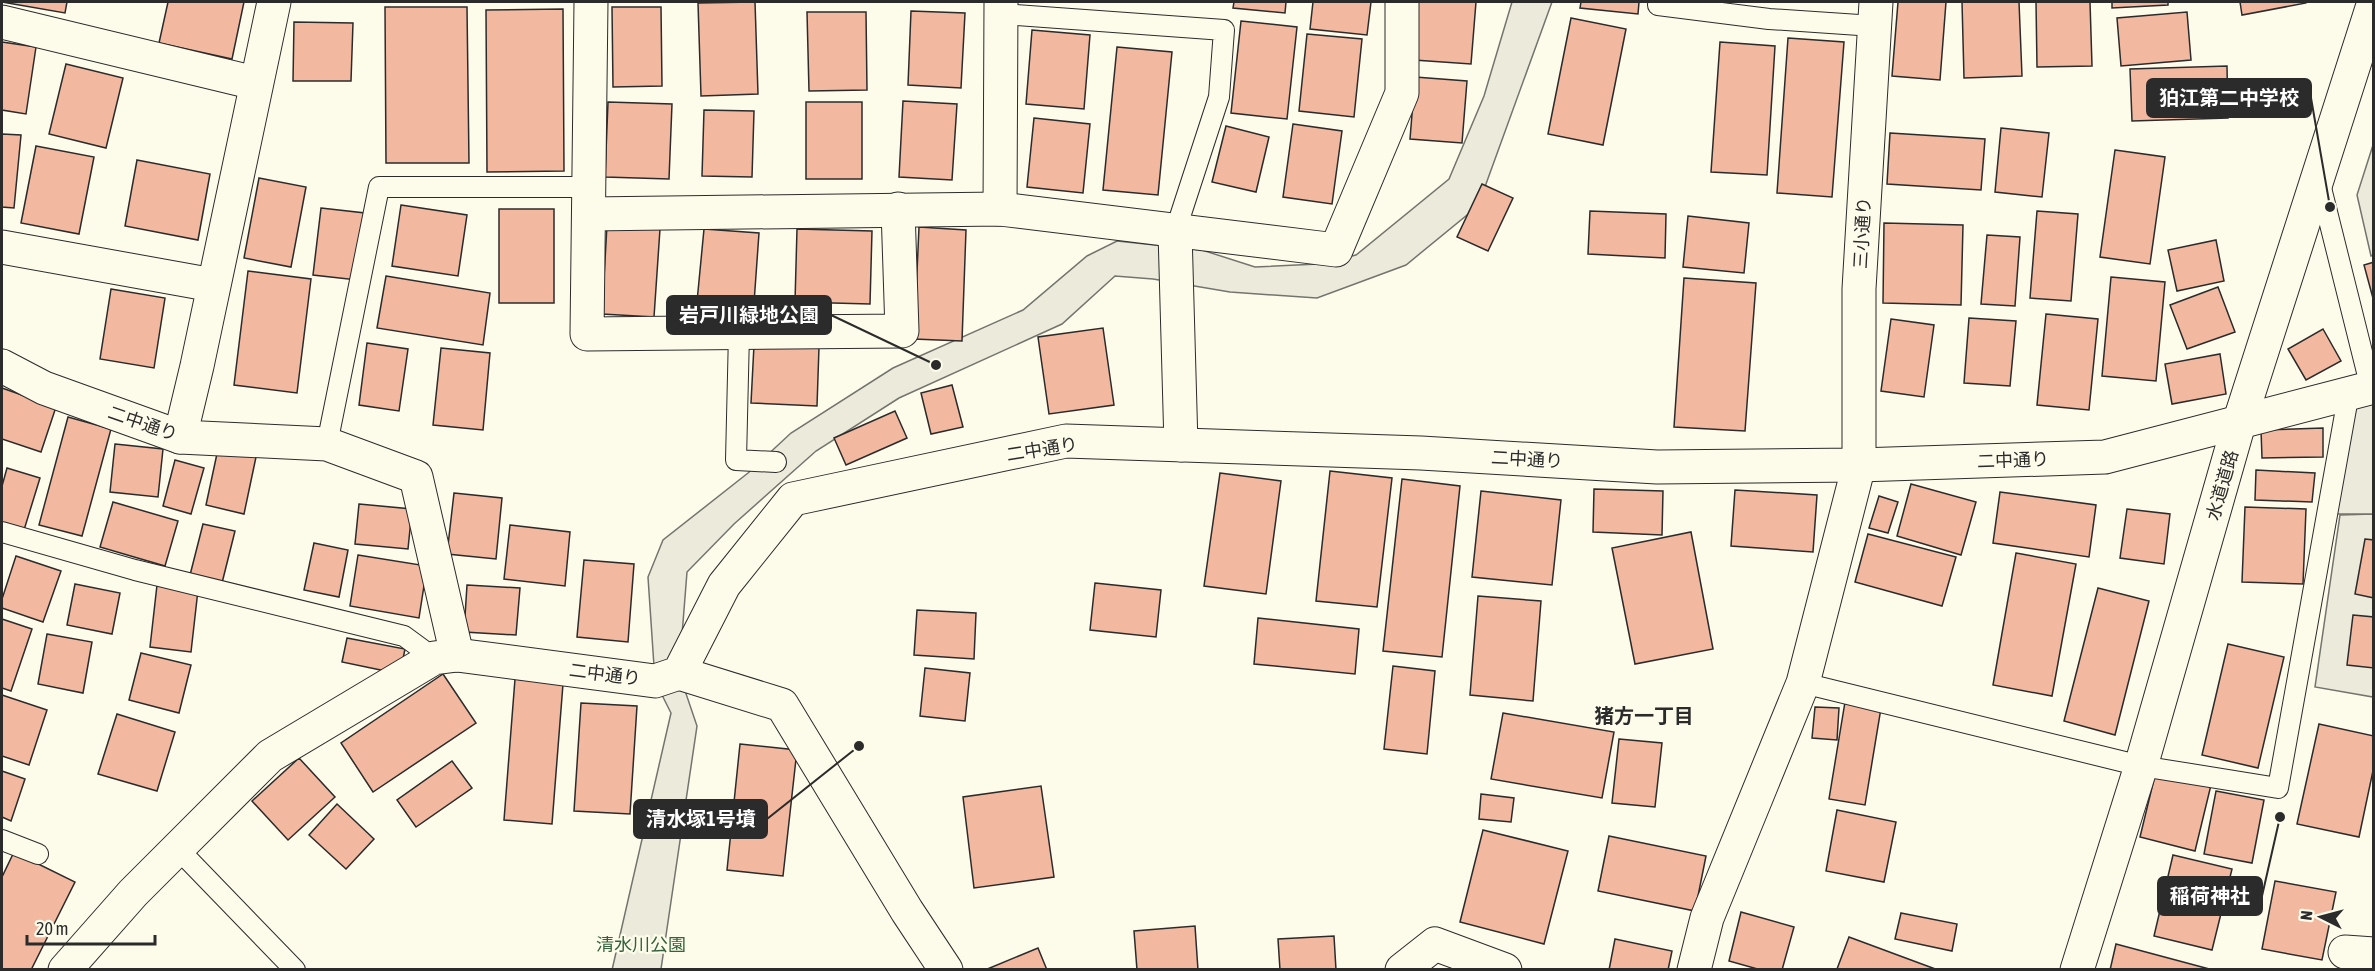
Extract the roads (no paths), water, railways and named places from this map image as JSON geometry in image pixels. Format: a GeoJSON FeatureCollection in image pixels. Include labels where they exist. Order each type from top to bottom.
{"type":"FeatureCollection","features":[{"type":"Feature","properties":{"kind":"street"},"geometry":{"type":"LineString","coordinates":[[180,437],[274,2]]}},
{"type":"Feature","properties":{"kind":"street"},"geometry":{"type":"LineString","coordinates":[[591,2],[587,334],[902,331],[898,209]]}},
{"type":"Feature","properties":{"kind":"street"},"geometry":{"type":"LineString","coordinates":[[589,200],[898,209],[1000,209],[1336,250],[1402,93],[1402,2]]}},
{"type":"Feature","properties":{"kind":"street","name":"水道道路"},"geometry":{"type":"LineString","coordinates":[[2077,969],[2141,766],[2240,420],[2373,2]]}},
{"type":"Feature","properties":{"kind":"street"},"geometry":{"type":"LineString","coordinates":[[1000,209],[1001,8]]}},
{"type":"Feature","properties":{"kind":"street","name":"三小通り"},"geometry":{"type":"LineString","coordinates":[[1694,969],[1707,918],[1803,683],[1859,465],[1859,289],[1875,14]]}},
{"type":"Feature","properties":{"kind":"street"},"geometry":{"type":"LineString","coordinates":[[2,22],[255,83]]}},
{"type":"Feature","properties":{"kind":"street"},"geometry":{"type":"LineString","coordinates":[[1175,232],[1181,445]]}},
{"type":"Feature","properties":{"kind":"street"},"geometry":{"type":"LineString","coordinates":[[2,247],[213,285]]}},
{"type":"Feature","properties":{"kind":"street","name":"二中通り"},"geometry":{"type":"LineString","coordinates":[[2,366],[44,388],[180,437],[327,444],[416,477],[446,656],[656,681],[679,673],[724,585],[793,499],[1066,441],[1420,453],[1657,467],[1859,465],[2105,456],[2364,389]]}},
{"type":"Feature","properties":{"kind":"street"},"geometry":{"type":"LineString","coordinates":[[65,969],[133,893],[270,756],[446,656]]}},
{"type":"Feature","properties":{"kind":"street"},"geometry":{"type":"LineString","coordinates":[[679,673],[782,705],[907,911],[946,969]]}},
{"type":"Feature","properties":{"kind":"street"},"geometry":{"type":"LineString","coordinates":[[1402,969],[1435,944],[1504,969]]}},
{"type":"Feature","properties":{"kind":"lane"},"geometry":{"type":"LineString","coordinates":[[1658,6],[1769,19],[1875,14]]}},
{"type":"Feature","properties":{"kind":"lane"},"geometry":{"type":"LineString","coordinates":[[1001,8],[1224,30],[1219,97],[1175,232]]}},
{"type":"Feature","properties":{"kind":"lane"},"geometry":{"type":"LineString","coordinates":[[1803,683],[2141,766],[2278,788],[2364,389],[2318,179]]}},
{"type":"Feature","properties":{"kind":"lane"},"geometry":{"type":"LineString","coordinates":[[327,444],[379,187],[589,200]]}},
{"type":"Feature","properties":{"kind":"lane"},"geometry":{"type":"LineString","coordinates":[[739,333],[736,460],[776,462]]}},
{"type":"Feature","properties":{"kind":"lane"},"geometry":{"type":"LineString","coordinates":[[2,532],[135,570],[404,636],[446,656]]}},
{"type":"Feature","properties":{"kind":"lane"},"geometry":{"type":"LineString","coordinates":[[2,840],[38,854]]}},
{"type":"Feature","properties":{"kind":"lane"},"geometry":{"type":"LineString","coordinates":[[178,849],[295,969]]}},
{"type":"Feature","properties":{"kind":"place","name":"狛江第二中学校"},"geometry":{"type":"Point","coordinates":[2330,207]}},
{"type":"Feature","properties":{"kind":"place","name":"岩戸川緑地公園"},"geometry":{"type":"Point","coordinates":[936,365]}},
{"type":"Feature","properties":{"kind":"place","name":"清水塚1号墳"},"geometry":{"type":"Point","coordinates":[859,746]}},
{"type":"Feature","properties":{"kind":"place","name":"稲荷神社"},"geometry":{"type":"Point","coordinates":[2280,817]}},
{"type":"Feature","properties":{"kind":"district","name":"猪方一丁目"},"geometry":{"type":"Point","coordinates":[1644,715]}},
{"type":"Feature","properties":{"kind":"park label","name":"清水川公園"},"geometry":{"type":"Point","coordinates":[641,944]}}]}
